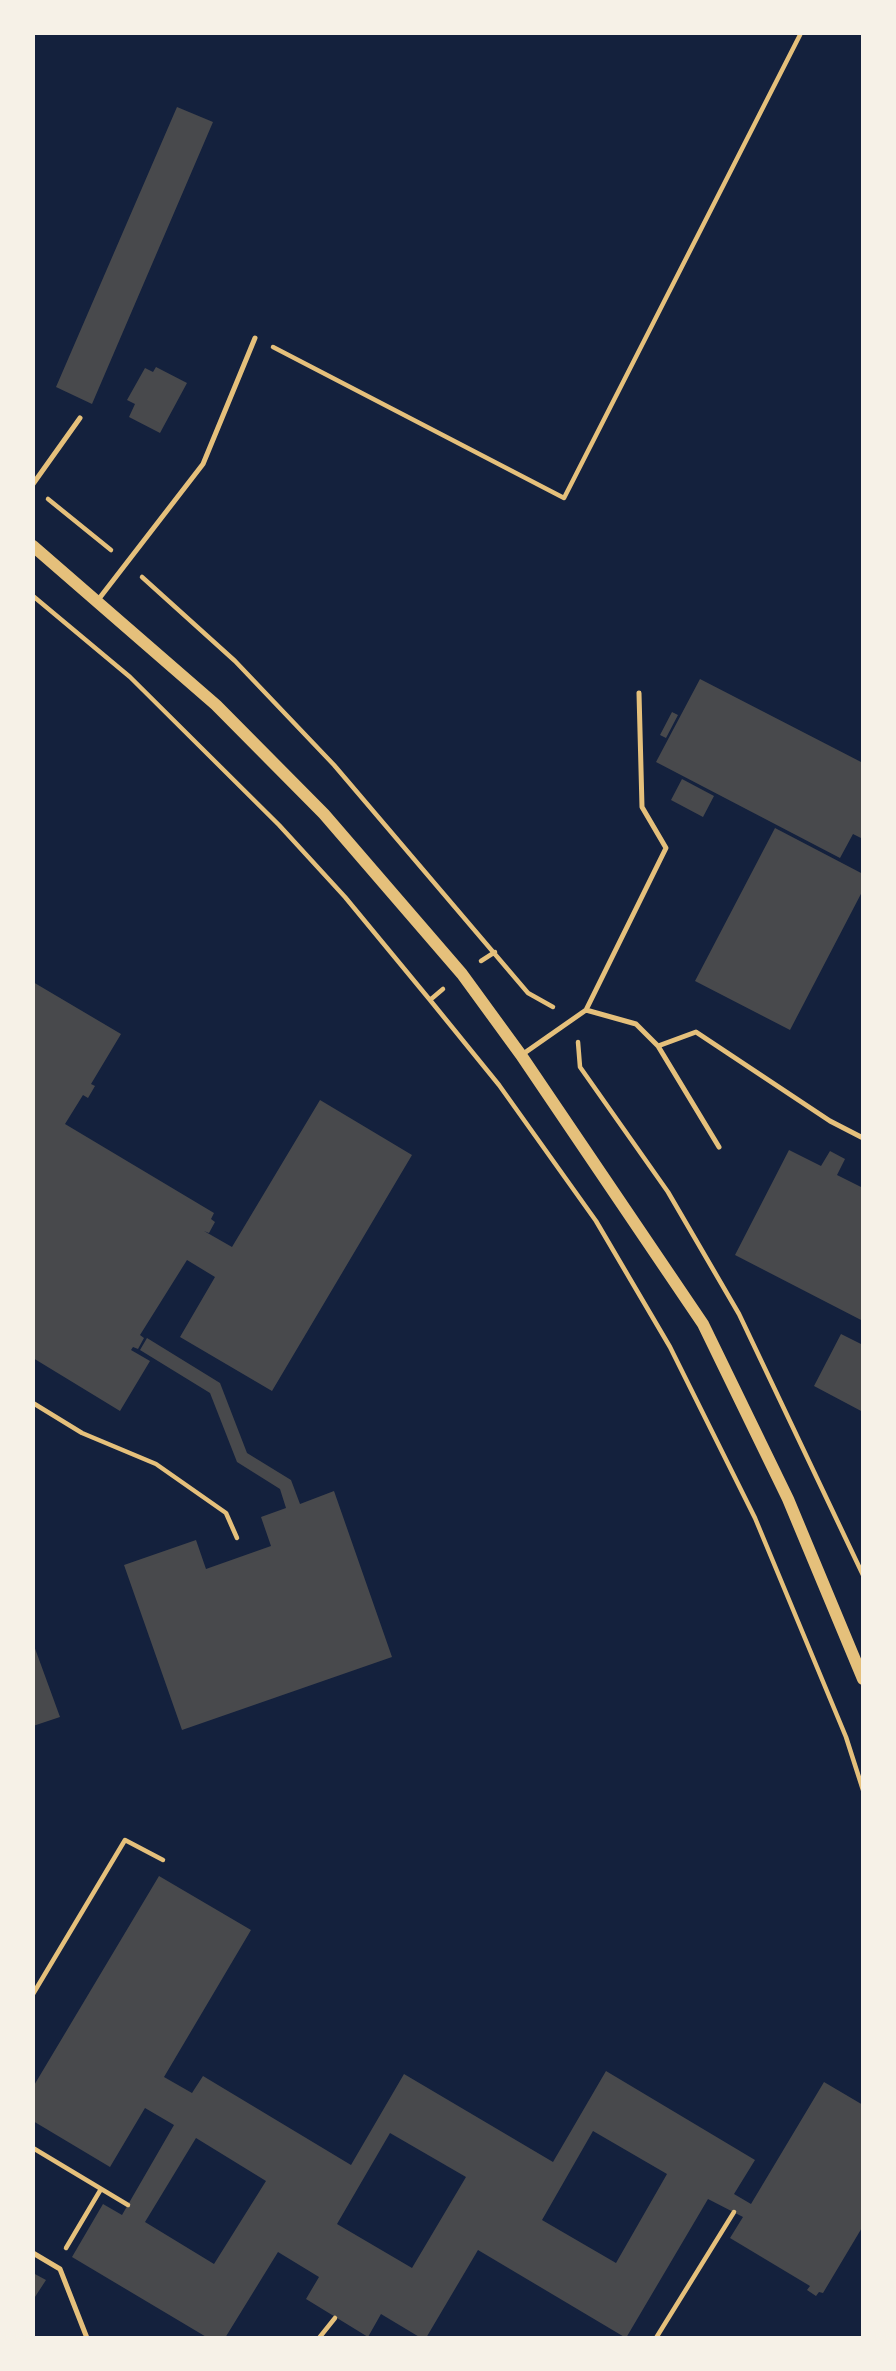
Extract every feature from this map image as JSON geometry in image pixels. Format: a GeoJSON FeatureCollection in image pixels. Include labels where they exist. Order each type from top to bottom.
{"type":"FeatureCollection","features":[{"type":"Feature","properties":{"kind":"street"},"geometry":{"type":"LineString","coordinates":[[33,546],[216,705],[324,814],[462,974],[521,1055],[703,1324],[788,1499],[863,1679]]}},
{"type":"Feature","properties":{"kind":"lane"},"geometry":{"type":"LineString","coordinates":[[98,600],[203,464],[255,338]]}},
{"type":"Feature","properties":{"kind":"lane"},"geometry":{"type":"LineString","coordinates":[[33,484],[80,418]]}},
{"type":"Feature","properties":{"kind":"lane"},"geometry":{"type":"LineString","coordinates":[[521,1055],[586,1010],[667,848],[642,807],[639,692]]}},
{"type":"Feature","properties":{"kind":"lane"},"geometry":{"type":"LineString","coordinates":[[586,1010],[636,1024],[658,1046],[719,1147]]}},
{"type":"Feature","properties":{"kind":"lane"},"geometry":{"type":"LineString","coordinates":[[658,1046],[696,1032],[830,1121],[863,1138]]}},
{"type":"Feature","properties":{"kind":"lane"},"geometry":{"type":"LineString","coordinates":[[33,2253],[60,2269],[87,2338]]}},
{"type":"Feature","properties":{"kind":"path"},"geometry":{"type":"LineString","coordinates":[[255,338],[564,498],[801,33]]}},
{"type":"Feature","properties":{"kind":"path"},"geometry":{"type":"LineString","coordinates":[[33,596],[130,677],[279,825],[345,897],[499,1085],[596,1221],[670,1347],[755,1518],[846,1737],[863,1790]]}},
{"type":"Feature","properties":{"kind":"path"},"geometry":{"type":"LineString","coordinates":[[430,1000],[495,952]]}},
{"type":"Feature","properties":{"kind":"path"},"geometry":{"type":"LineString","coordinates":[[33,1403],[82,1433],[156,1464],[226,1513],[237,1538]]}},
{"type":"Feature","properties":{"kind":"path"},"geometry":{"type":"LineString","coordinates":[[33,1994],[125,1840],[163,1860]]}},
{"type":"Feature","properties":{"kind":"path"},"geometry":{"type":"LineString","coordinates":[[33,2148],[128,2205]]}},
{"type":"Feature","properties":{"kind":"path"},"geometry":{"type":"LineString","coordinates":[[55,2266],[101,2189]]}},
{"type":"Feature","properties":{"kind":"path"},"geometry":{"type":"LineString","coordinates":[[656,2338],[734,2212]]}},
{"type":"Feature","properties":{"kind":"path"},"geometry":{"type":"LineString","coordinates":[[319,2338],[335,2318]]}},
{"type":"Feature","properties":{"kind":"building"},"geometry":{"type":"Polygon","coordinates":[[[177,107],[213,122],[92,404],[56,387],[177,107]]]}},
{"type":"Feature","properties":{"kind":"building"},"geometry":{"type":"Polygon","coordinates":[[[156,367],[187,383],[160,433],[129,417],[135,404],[127,400],[145,368],[153,372],[156,367]]]}},
{"type":"Feature","properties":{"kind":"building"},"geometry":{"type":"Polygon","coordinates":[[[700,679],[863,763],[863,839],[853,834],[840,858],[656,762],[700,679]]]}},
{"type":"Feature","properties":{"kind":"building"},"geometry":{"type":"Polygon","coordinates":[[[672,712],[678,715],[666,738],[660,735],[672,712]]]}},
{"type":"Feature","properties":{"kind":"building"},"geometry":{"type":"Polygon","coordinates":[[[682,779],[714,796],[703,817],[671,800],[682,779]]]}},
{"type":"Feature","properties":{"kind":"building"},"geometry":{"type":"Polygon","coordinates":[[[775,828],[863,874],[863,890],[790,1030],[695,981],[775,828]]]}},
{"type":"Feature","properties":{"kind":"building"},"geometry":{"type":"Polygon","coordinates":[[[33,982],[121,1034],[91,1084],[95,1086],[88,1098],[83,1095],[65,1124],[214,1213],[211,1219],[215,1222],[209,1233],[204,1231],[232,1247],[320,1100],[412,1155],[272,1391],[180,1337],[215,1277],[187,1260],[140,1335],[144,1338],[138,1349],[133,1347],[131,1350],[150,1361],[120,1411],[33,1358],[33,982]]]}},
{"type":"Feature","properties":{"kind":"building"},"geometry":{"type":"Polygon","coordinates":[[[789,1150],[821,1166],[830,1151],[845,1159],[837,1175],[863,1188],[863,1321],[735,1255],[789,1150]]]}},
{"type":"Feature","properties":{"kind":"building"},"geometry":{"type":"Polygon","coordinates":[[[841,1334],[863,1345],[863,1412],[814,1386],[841,1334]]]}},
{"type":"Feature","properties":{"kind":"building"},"geometry":{"type":"Polygon","coordinates":[[[147,1338],[220,1383],[247,1453],[291,1480],[300,1504],[334,1491],[392,1657],[182,1730],[124,1565],[196,1540],[206,1569],[271,1546],[261,1517],[286,1508],[280,1489],[237,1462],[210,1393],[140,1350],[147,1338]]]}},
{"type":"Feature","properties":{"kind":"building"},"geometry":{"type":"Polygon","coordinates":[[[33,1643],[60,1717],[33,1726],[33,1643]]]}},
{"type":"Feature","properties":{"kind":"building"},"geometry":{"type":"Polygon","coordinates":[[[159,1876],[251,1930],[164,2077],[192,2093],[203,2076],[351,2165],[404,2074],[553,2162],[606,2071],[755,2160],[734,2194],[751,2204],[824,2082],[863,2105],[863,2226],[823,2293],[819,2292],[816,2296],[807,2290],[810,2286],[730,2238],[743,2217],[708,2199],[626,2338],[478,2250],[426,2338],[421,2338],[381,2314],[368,2337],[306,2299],[319,2277],[278,2252],[225,2338],[208,2338],[72,2257],[103,2204],[122,2215],[174,2125],[145,2108],[110,2167],[33,2121],[33,2087],[159,1876]],[[593,2131],[542,2220],[616,2263],[667,2174],[593,2131]],[[390,2133],[337,2224],[412,2268],[466,2177],[390,2133]],[[196,2138],[145,2222],[214,2264],[266,2181],[196,2138]]]}},
{"type":"Feature","properties":{"kind":"building"},"geometry":{"type":"Polygon","coordinates":[[[33,2273],[46,2280],[33,2300],[33,2273]]]}}]}
